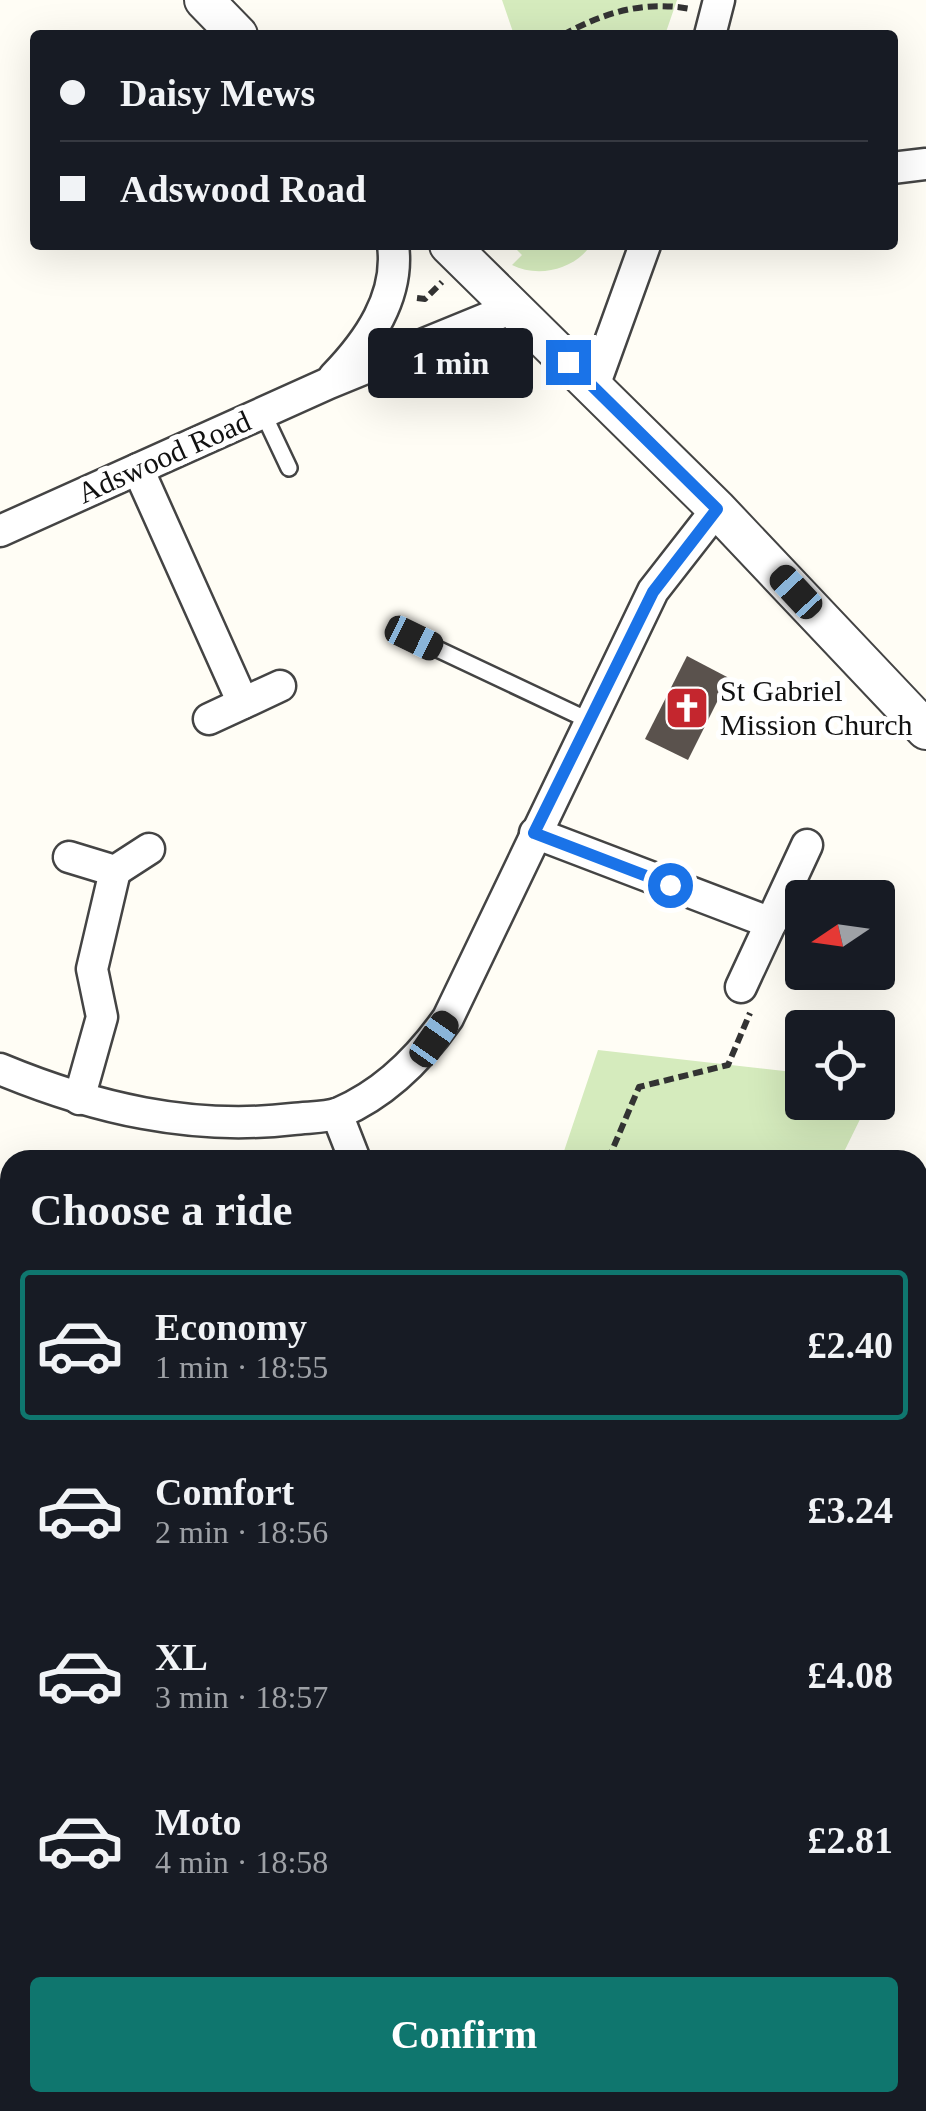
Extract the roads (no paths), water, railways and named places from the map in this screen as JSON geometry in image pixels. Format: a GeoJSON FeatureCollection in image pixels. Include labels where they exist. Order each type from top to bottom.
{"type":"FeatureCollection","features":[{"type":"Feature","properties":{"kind":"street"},"geometry":{"type":"LineString","coordinates":[[204,0],[233,30]]}},
{"type":"Feature","properties":{"kind":"street"},"geometry":{"type":"LineString","coordinates":[[898,167],[926,164]]}},
{"type":"Feature","properties":{"kind":"street","name":"Adswood Road"},"geometry":{"type":"LineString","coordinates":[[328,382],[370,340],[387,295],[393,250]]}},
{"type":"Feature","properties":{"kind":"street"},"geometry":{"type":"LineString","coordinates":[[594,386],[642,250]]}},
{"type":"Feature","properties":{"kind":"street"},"geometry":{"type":"LineString","coordinates":[[456,252],[717,509],[926,730]]}},
{"type":"Feature","properties":{"kind":"street","name":"Adswood Road"},"geometry":{"type":"LineString","coordinates":[[0,531],[328,382],[510,309]]}},
{"type":"Feature","properties":{"kind":"street"},"geometry":{"type":"LineString","coordinates":[[138,469],[243,703]]}},
{"type":"Feature","properties":{"kind":"street"},"geometry":{"type":"LineString","coordinates":[[1,1073],[127,1113],[229,1123],[337,1114],[419,1060],[438,1032],[653,592],[717,509]]}},
{"type":"Feature","properties":{"kind":"street"},"geometry":{"type":"LineString","coordinates":[[209,719],[280,686]]}},
{"type":"Feature","properties":{"kind":"street"},"geometry":{"type":"LineString","coordinates":[[534,833],[771,923]]}},
{"type":"Feature","properties":{"kind":"street"},"geometry":{"type":"LineString","coordinates":[[741,987],[807,845]]}},
{"type":"Feature","properties":{"kind":"street"},"geometry":{"type":"LineString","coordinates":[[79,1099],[102,1017],[92,969],[115,870],[149,848]]}},
{"type":"Feature","properties":{"kind":"street"},"geometry":{"type":"LineString","coordinates":[[69,857],[115,870]]}},
{"type":"Feature","properties":{"kind":"street"},"geometry":{"type":"LineString","coordinates":[[337,1114],[351,1150]]}},
{"type":"Feature","properties":{"kind":"lane"},"geometry":{"type":"LineString","coordinates":[[263,412],[289,468]]}},
{"type":"Feature","properties":{"kind":"lane"},"geometry":{"type":"LineString","coordinates":[[414,638],[590,720]]}},
{"type":"Feature","properties":{"kind":"place","name":"St Gabriel Mission Church"},"geometry":{"type":"Point","coordinates":[687,708]}}]}
